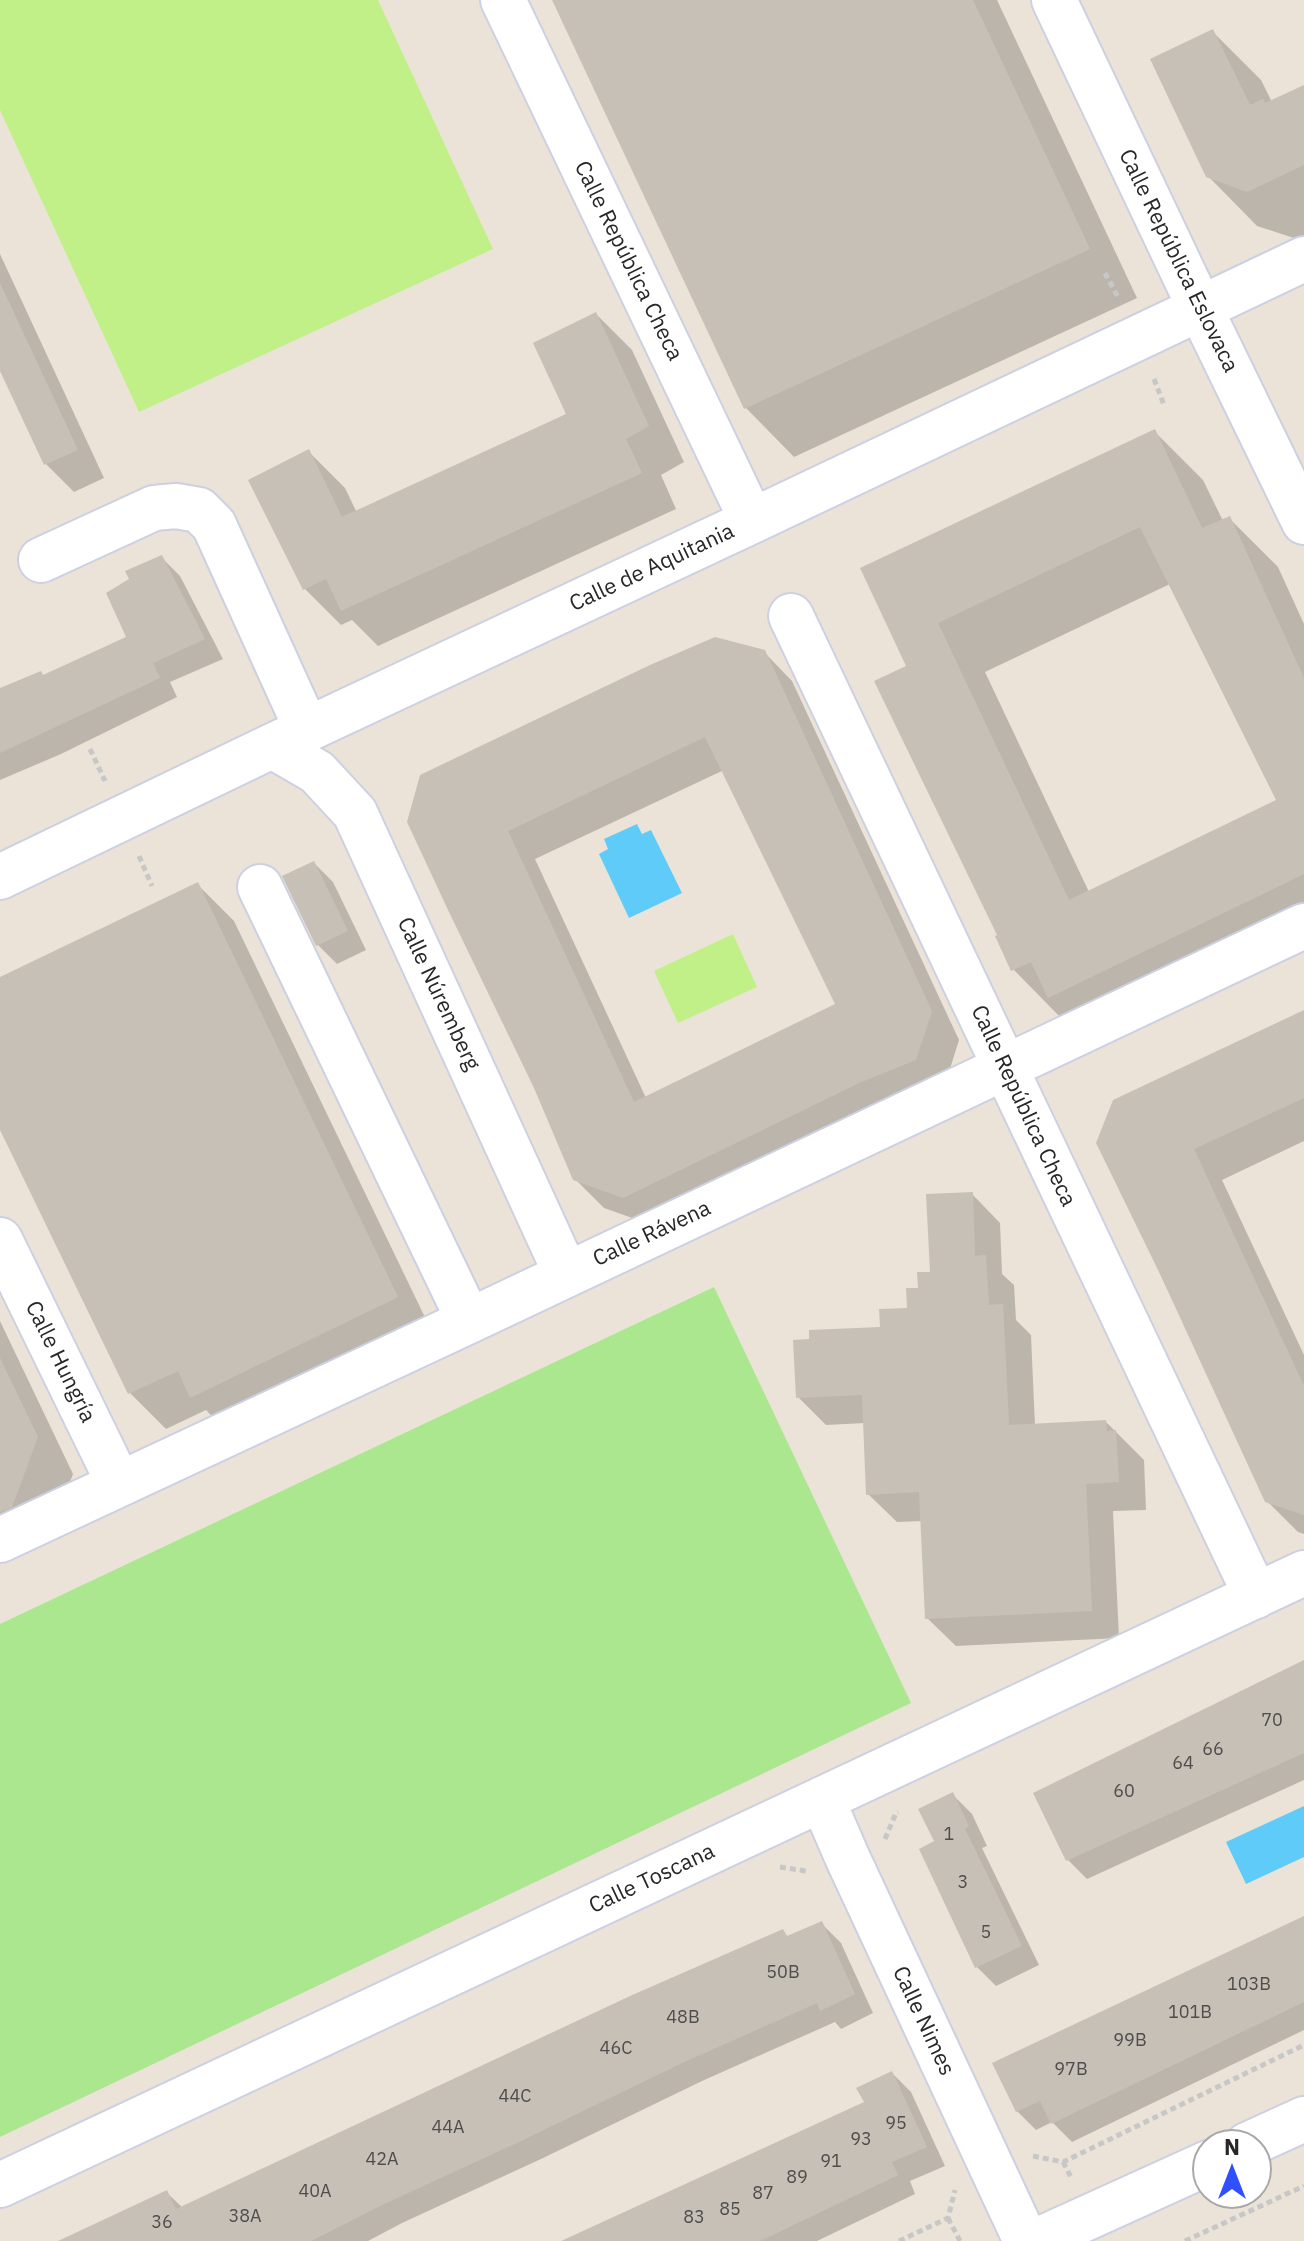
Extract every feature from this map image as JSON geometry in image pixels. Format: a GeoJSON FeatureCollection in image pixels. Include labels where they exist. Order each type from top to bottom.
{"type":"FeatureCollection","features":[{"type":"Feature","properties":{"kind":"street","name":"Calle República Checa"},"geometry":{"type":"LineString","coordinates":[[503,0],[752,521]]}},
{"type":"Feature","properties":{"kind":"street","name":"Calle República Eslovaca"},"geometry":{"type":"LineString","coordinates":[[1054,0],[1304,522]]}},
{"type":"Feature","properties":{"kind":"street","name":"Calle de Aquitania"},"geometry":{"type":"LineString","coordinates":[[0,877],[1304,259]]}},
{"type":"Feature","properties":{"kind":"street"},"geometry":{"type":"LineString","coordinates":[[41,560],[154,508],[176,506],[199,510],[214,525],[290,738]]}},
{"type":"Feature","properties":{"kind":"street","name":"Calle República Checa"},"geometry":{"type":"LineString","coordinates":[[791,616],[1256,1596]]}},
{"type":"Feature","properties":{"kind":"street","name":"Calle Núremberg"},"geometry":{"type":"LineString","coordinates":[[290,738],[355,813],[566,1274]]}},
{"type":"Feature","properties":{"kind":"street"},"geometry":{"type":"LineString","coordinates":[[260,887],[469,1321]]}},
{"type":"Feature","properties":{"kind":"street","name":"Calle Rávena"},"geometry":{"type":"LineString","coordinates":[[0,1540],[1304,926]]}},
{"type":"Feature","properties":{"kind":"street","name":"Calle Hungría"},"geometry":{"type":"LineString","coordinates":[[0,1240],[119,1484]]}},
{"type":"Feature","properties":{"kind":"street","name":"Calle Toscana"},"geometry":{"type":"LineString","coordinates":[[0,2185],[1304,1573]]}},
{"type":"Feature","properties":{"kind":"street","name":"Calle Nimes"},"geometry":{"type":"LineString","coordinates":[[822,1799],[1026,2241]]}},
{"type":"Feature","properties":{"kind":"street"},"geometry":{"type":"LineString","coordinates":[[1272,2134],[1304,2119]]}},
{"type":"Feature","properties":{"kind":"street"},"geometry":{"type":"LineString","coordinates":[[1036,2241],[1192,2170]]}},
{"type":"Feature","properties":{"kind":"path"},"geometry":{"type":"LineString","coordinates":[[1105,273],[1118,297]]}},
{"type":"Feature","properties":{"kind":"path"},"geometry":{"type":"LineString","coordinates":[[1154,379],[1164,405]]}},
{"type":"Feature","properties":{"kind":"path"},"geometry":{"type":"LineString","coordinates":[[90,749],[106,785]]}},
{"type":"Feature","properties":{"kind":"path"},"geometry":{"type":"LineString","coordinates":[[139,855],[152,886]]}},
{"type":"Feature","properties":{"kind":"path"},"geometry":{"type":"LineString","coordinates":[[960,2241],[948,2218],[956,2187],[1031,2155],[1063,2162],[1304,2045]]}},
{"type":"Feature","properties":{"kind":"path"},"geometry":{"type":"LineString","coordinates":[[1185,2241],[1304,2186]]}},
{"type":"Feature","properties":{"kind":"path"},"geometry":{"type":"LineString","coordinates":[[899,2241],[948,2218]]}},
{"type":"Feature","properties":{"kind":"green space"},"geometry":{"type":"Polygon","coordinates":[[[0,0],[378,0],[493,249],[139,412],[0,110],[0,0]]]}},
{"type":"Feature","properties":{"kind":"green space"},"geometry":{"type":"Polygon","coordinates":[[[733,934],[757,987],[678,1023],[654,971],[733,934]]]}},
{"type":"Feature","properties":{"kind":"green space"},"geometry":{"type":"Polygon","coordinates":[[[714,1287],[911,1703],[0,2137],[0,1624],[714,1287]]]}},
{"type":"Feature","properties":{"kind":"water"},"geometry":{"type":"Polygon","coordinates":[[[637,824],[642,834],[651,830],[682,893],[629,918],[599,854],[608,849],[604,839],[637,824]]]}},
{"type":"Feature","properties":{"kind":"water"},"geometry":{"type":"Polygon","coordinates":[[[1304,1806],[1304,1857],[1246,1884],[1226,1842],[1304,1806]]]}},
{"type":"Feature","properties":{"kind":"building"},"geometry":{"type":"Polygon","coordinates":[[[552,0],[973,0],[1090,249],[744,409],[552,0]]]}},
{"type":"Feature","properties":{"kind":"building"},"geometry":{"type":"Polygon","coordinates":[[[1213,29],[1250,105],[1263,99],[1265,103],[1304,85],[1304,165],[1247,192],[1206,177],[1150,59],[1213,29]]]}},
{"type":"Feature","properties":{"kind":"building"},"geometry":{"type":"Polygon","coordinates":[[[0,283],[78,450],[44,465],[0,371],[0,283]]]}},
{"type":"Feature","properties":{"kind":"building"},"geometry":{"type":"Polygon","coordinates":[[[596,312],[649,426],[626,439],[642,473],[341,611],[326,579],[303,590],[248,480],[309,449],[342,517],[566,414],[533,343],[596,312]]]}},
{"type":"Feature","properties":{"kind":"building"},"geometry":{"type":"Polygon","coordinates":[[[1155,429],[1202,528],[1230,516],[1304,678],[1304,874],[1048,998],[1031,962],[1011,971],[997,935],[874,681],[906,666],[860,568],[1155,429]],[[1140,527],[938,623],[1069,900],[1276,800],[1140,527]]]}},
{"type":"Feature","properties":{"kind":"building"},"geometry":{"type":"Polygon","coordinates":[[[162,555],[205,639],[153,663],[160,678],[0,753],[0,688],[41,671],[43,675],[126,637],[106,593],[129,579],[125,571],[162,555]]]}},
{"type":"Feature","properties":{"kind":"building"},"geometry":{"type":"Polygon","coordinates":[[[715,637],[765,650],[932,1011],[916,1060],[859,1083],[623,1198],[573,1180],[534,1088],[407,822],[420,775],[715,637]],[[705,737],[508,831],[634,1102],[835,1004],[705,737]]]}},
{"type":"Feature","properties":{"kind":"building"},"geometry":{"type":"Polygon","coordinates":[[[314,861],[348,931],[316,946],[282,876],[314,861]]]}},
{"type":"Feature","properties":{"kind":"building"},"geometry":{"type":"Polygon","coordinates":[[[198,882],[398,1297],[190,1398],[178,1371],[128,1394],[0,1130],[0,977],[198,882]]]}},
{"type":"Feature","properties":{"kind":"building"},"geometry":{"type":"Polygon","coordinates":[[[1304,1010],[1304,1098],[1194,1149],[1304,1386],[1304,1515],[1265,1502],[1096,1143],[1113,1100],[1304,1010]]]}},
{"type":"Feature","properties":{"kind":"building"},"geometry":{"type":"Polygon","coordinates":[[[973,1192],[975,1256],[986,1255],[989,1305],[1003,1304],[1009,1425],[1106,1420],[1107,1431],[1116,1430],[1119,1482],[1086,1484],[1092,1611],[925,1619],[919,1492],[866,1495],[862,1395],[796,1398],[793,1340],[809,1339],[809,1330],[880,1327],[879,1309],[907,1308],[906,1288],[918,1288],[917,1272],[930,1272],[926,1194],[973,1192]]]}},
{"type":"Feature","properties":{"kind":"building"},"geometry":{"type":"Polygon","coordinates":[[[0,1358],[38,1437],[12,1507],[0,1512],[0,1358]]]}},
{"type":"Feature","properties":{"kind":"building"},"geometry":{"type":"Polygon","coordinates":[[[1304,1660],[1304,1753],[1066,1861],[1033,1793],[1304,1660]]]}},
{"type":"Feature","properties":{"kind":"building"},"geometry":{"type":"Polygon","coordinates":[[[953,1792],[969,1826],[965,1829],[1022,1946],[975,1968],[919,1849],[934,1841],[918,1809],[953,1792]]]}},
{"type":"Feature","properties":{"kind":"building"},"geometry":{"type":"Polygon","coordinates":[[[1304,1916],[1304,2002],[1051,2124],[1040,2101],[1016,2112],[992,2063],[1304,1916]]]}},
{"type":"Feature","properties":{"kind":"building"},"geometry":{"type":"Polygon","coordinates":[[[822,1921],[855,1994],[820,2011],[817,2003],[682,2063],[311,2241],[58,2241],[167,2190],[176,2209],[630,1996],[783,1929],[787,1936],[822,1921]]]}},
{"type":"Feature","properties":{"kind":"building"},"geometry":{"type":"Polygon","coordinates":[[[892,2071],[927,2147],[892,2162],[898,2175],[760,2241],[561,2241],[864,2102],[856,2088],[892,2071]]]}}]}
